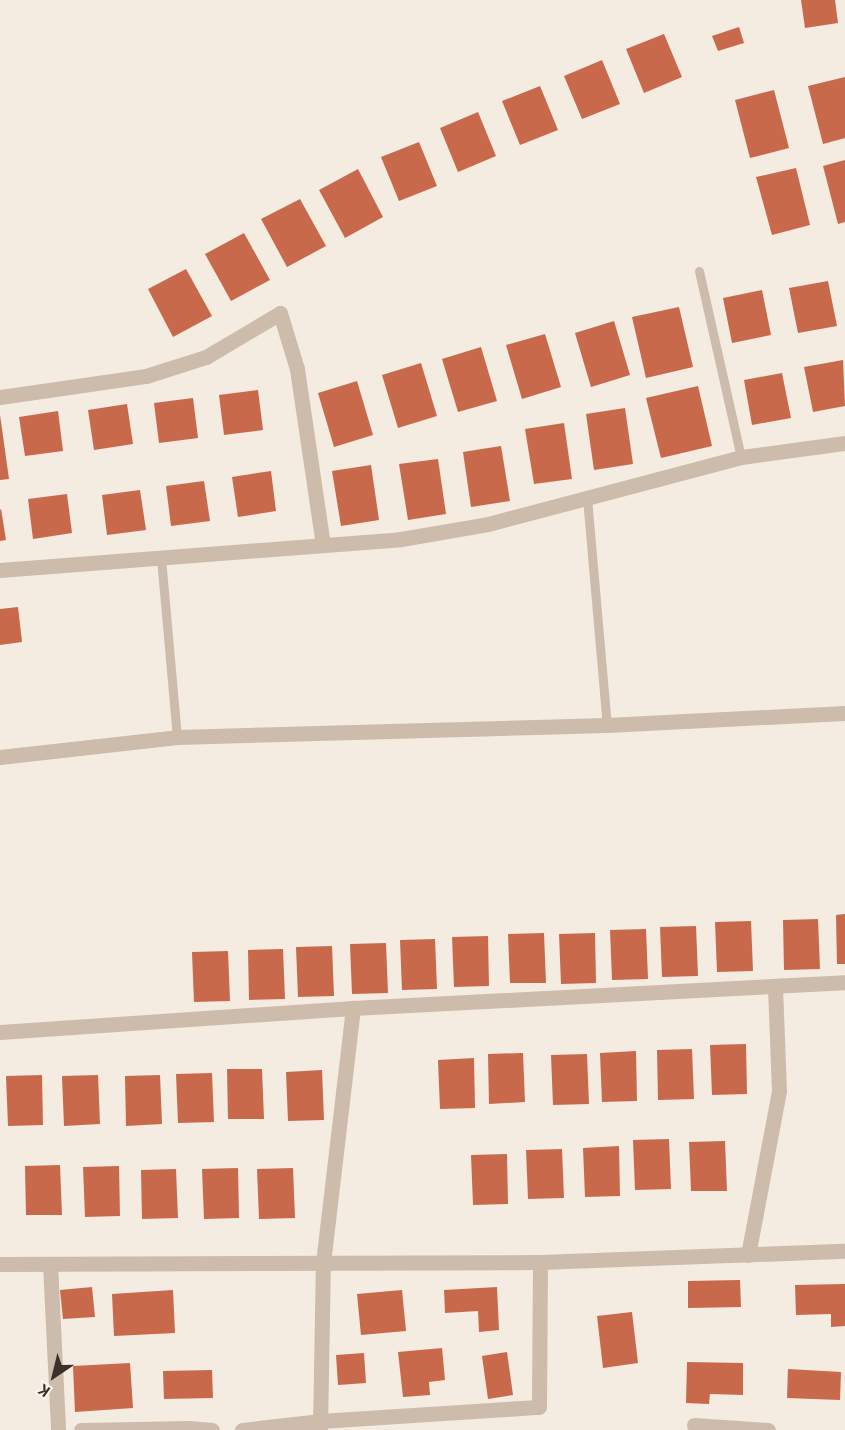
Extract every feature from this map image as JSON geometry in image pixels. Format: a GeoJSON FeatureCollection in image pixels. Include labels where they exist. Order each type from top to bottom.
{"type":"FeatureCollection","features":[{"type":"Feature","properties":{"kind":"street"},"geometry":{"type":"LineString","coordinates":[[0,397],[146,376],[206,357],[280,313],[297,369],[323,545]]}},
{"type":"Feature","properties":{"kind":"street"},"geometry":{"type":"LineString","coordinates":[[0,570],[401,538],[477,525],[741,457],[845,443]]}},
{"type":"Feature","properties":{"kind":"street"},"geometry":{"type":"LineString","coordinates":[[0,757],[177,738],[607,725],[845,713]]}},
{"type":"Feature","properties":{"kind":"street"},"geometry":{"type":"LineString","coordinates":[[0,1032],[353,1008],[845,982]]}},
{"type":"Feature","properties":{"kind":"street"},"geometry":{"type":"LineString","coordinates":[[748,1255],[779,1091],[775,986]]}},
{"type":"Feature","properties":{"kind":"street"},"geometry":{"type":"LineString","coordinates":[[320,1425],[323,1263],[353,1008]]}},
{"type":"Feature","properties":{"kind":"street"},"geometry":{"type":"LineString","coordinates":[[0,1264],[540,1262],[845,1251]]}},
{"type":"Feature","properties":{"kind":"street"},"geometry":{"type":"LineString","coordinates":[[242,1430],[539,1407],[540,1262]]}},
{"type":"Feature","properties":{"kind":"street"},"geometry":{"type":"LineString","coordinates":[[50,1264],[58,1430]]}},
{"type":"Feature","properties":{"kind":"street"},"geometry":{"type":"LineString","coordinates":[[694,1425],[768,1430]]}},
{"type":"Feature","properties":{"kind":"street"},"geometry":{"type":"LineString","coordinates":[[81,1430],[189,1428],[212,1430]]}},
{"type":"Feature","properties":{"kind":"lane"},"geometry":{"type":"LineString","coordinates":[[699,271],[741,457]]}},
{"type":"Feature","properties":{"kind":"lane"},"geometry":{"type":"LineString","coordinates":[[587,498],[607,725]]}},
{"type":"Feature","properties":{"kind":"lane"},"geometry":{"type":"LineString","coordinates":[[161,558],[177,738]]}},
{"type":"Feature","properties":{"kind":"building"},"geometry":{"type":"Polygon","coordinates":[[[801,0],[835,0],[838,23],[805,28],[801,0]]]}},
{"type":"Feature","properties":{"kind":"building"},"geometry":{"type":"Polygon","coordinates":[[[739,27],[744,43],[718,51],[712,36],[739,27]]]}},
{"type":"Feature","properties":{"kind":"building"},"geometry":{"type":"Polygon","coordinates":[[[664,34],[682,77],[644,93],[626,49],[664,34]]]}},
{"type":"Feature","properties":{"kind":"building"},"geometry":{"type":"Polygon","coordinates":[[[602,60],[620,104],[582,119],[564,76],[602,60]]]}},
{"type":"Feature","properties":{"kind":"building"},"geometry":{"type":"Polygon","coordinates":[[[845,77],[845,138],[823,144],[808,86],[845,77]]]}},
{"type":"Feature","properties":{"kind":"building"},"geometry":{"type":"Polygon","coordinates":[[[540,86],[558,130],[520,145],[502,101],[540,86]]]}},
{"type":"Feature","properties":{"kind":"building"},"geometry":{"type":"Polygon","coordinates":[[[774,90],[789,148],[750,158],[735,100],[774,90]]]}},
{"type":"Feature","properties":{"kind":"building"},"geometry":{"type":"Polygon","coordinates":[[[478,112],[496,156],[458,172],[440,128],[478,112]]]}},
{"type":"Feature","properties":{"kind":"building"},"geometry":{"type":"Polygon","coordinates":[[[419,142],[437,186],[399,201],[381,157],[419,142]]]}},
{"type":"Feature","properties":{"kind":"building"},"geometry":{"type":"Polygon","coordinates":[[[845,160],[845,222],[838,224],[823,166],[845,160]]]}},
{"type":"Feature","properties":{"kind":"building"},"geometry":{"type":"Polygon","coordinates":[[[796,168],[810,225],[772,235],[756,177],[796,168]]]}},
{"type":"Feature","properties":{"kind":"building"},"geometry":{"type":"Polygon","coordinates":[[[358,169],[383,217],[345,238],[319,190],[358,169]]]}},
{"type":"Feature","properties":{"kind":"building"},"geometry":{"type":"Polygon","coordinates":[[[300,199],[326,246],[287,267],[261,219],[300,199]]]}},
{"type":"Feature","properties":{"kind":"building"},"geometry":{"type":"Polygon","coordinates":[[[244,233],[270,280],[231,301],[205,254],[244,233]]]}},
{"type":"Feature","properties":{"kind":"building"},"geometry":{"type":"Polygon","coordinates":[[[186,269],[212,316],[173,337],[148,289],[186,269]]]}},
{"type":"Feature","properties":{"kind":"building"},"geometry":{"type":"Polygon","coordinates":[[[828,281],[837,326],[798,333],[789,288],[828,281]]]}},
{"type":"Feature","properties":{"kind":"building"},"geometry":{"type":"Polygon","coordinates":[[[762,290],[771,335],[732,343],[723,298],[762,290]]]}},
{"type":"Feature","properties":{"kind":"building"},"geometry":{"type":"Polygon","coordinates":[[[679,307],[693,367],[646,378],[632,317],[679,307]]]}},
{"type":"Feature","properties":{"kind":"building"},"geometry":{"type":"Polygon","coordinates":[[[614,321],[630,375],[591,387],[575,333],[614,321]]]}},
{"type":"Feature","properties":{"kind":"building"},"geometry":{"type":"Polygon","coordinates":[[[545,334],[561,387],[522,399],[506,345],[545,334]]]}},
{"type":"Feature","properties":{"kind":"building"},"geometry":{"type":"Polygon","coordinates":[[[481,347],[497,401],[458,412],[442,359],[481,347]]]}},
{"type":"Feature","properties":{"kind":"building"},"geometry":{"type":"Polygon","coordinates":[[[843,360],[845,406],[813,412],[804,367],[843,360]]]}},
{"type":"Feature","properties":{"kind":"building"},"geometry":{"type":"Polygon","coordinates":[[[421,363],[437,416],[398,428],[382,375],[421,363]]]}},
{"type":"Feature","properties":{"kind":"building"},"geometry":{"type":"Polygon","coordinates":[[[782,373],[791,418],[752,425],[744,380],[782,373]]]}},
{"type":"Feature","properties":{"kind":"building"},"geometry":{"type":"Polygon","coordinates":[[[357,381],[373,435],[334,447],[318,393],[357,381]]]}},
{"type":"Feature","properties":{"kind":"building"},"geometry":{"type":"Polygon","coordinates":[[[698,386],[712,446],[661,458],[646,398],[698,386]]]}},
{"type":"Feature","properties":{"kind":"building"},"geometry":{"type":"Polygon","coordinates":[[[258,390],[263,430],[224,435],[219,395],[258,390]]]}},
{"type":"Feature","properties":{"kind":"building"},"geometry":{"type":"Polygon","coordinates":[[[193,398],[198,438],[159,443],[154,403],[193,398]]]}},
{"type":"Feature","properties":{"kind":"building"},"geometry":{"type":"Polygon","coordinates":[[[127,404],[133,444],[94,450],[88,410],[127,404]]]}},
{"type":"Feature","properties":{"kind":"building"},"geometry":{"type":"Polygon","coordinates":[[[625,408],[633,464],[594,470],[586,414],[625,408]]]}},
{"type":"Feature","properties":{"kind":"building"},"geometry":{"type":"Polygon","coordinates":[[[58,411],[63,451],[25,456],[19,417],[58,411]]]}},
{"type":"Feature","properties":{"kind":"building"},"geometry":{"type":"Polygon","coordinates":[[[0,415],[9,479],[0,480],[0,415]]]}},
{"type":"Feature","properties":{"kind":"building"},"geometry":{"type":"Polygon","coordinates":[[[564,423],[572,479],[534,484],[525,429],[564,423]]]}},
{"type":"Feature","properties":{"kind":"building"},"geometry":{"type":"Polygon","coordinates":[[[501,446],[510,501],[471,507],[463,452],[501,446]]]}},
{"type":"Feature","properties":{"kind":"building"},"geometry":{"type":"Polygon","coordinates":[[[438,459],[446,514],[408,520],[399,464],[438,459]]]}},
{"type":"Feature","properties":{"kind":"building"},"geometry":{"type":"Polygon","coordinates":[[[371,465],[379,520],[341,526],[332,471],[371,465]]]}},
{"type":"Feature","properties":{"kind":"building"},"geometry":{"type":"Polygon","coordinates":[[[271,471],[276,511],[238,517],[232,477],[271,471]]]}},
{"type":"Feature","properties":{"kind":"building"},"geometry":{"type":"Polygon","coordinates":[[[204,481],[210,521],[171,526],[166,486],[204,481]]]}},
{"type":"Feature","properties":{"kind":"building"},"geometry":{"type":"Polygon","coordinates":[[[140,490],[146,530],[107,535],[102,495],[140,490]]]}},
{"type":"Feature","properties":{"kind":"building"},"geometry":{"type":"Polygon","coordinates":[[[67,494],[72,533],[33,539],[28,499],[67,494]]]}},
{"type":"Feature","properties":{"kind":"building"},"geometry":{"type":"Polygon","coordinates":[[[0,510],[6,540],[0,541],[0,510]]]}},
{"type":"Feature","properties":{"kind":"building"},"geometry":{"type":"Polygon","coordinates":[[[18,607],[22,642],[0,645],[0,609],[18,607]]]}},
{"type":"Feature","properties":{"kind":"building"},"geometry":{"type":"Polygon","coordinates":[[[845,914],[845,964],[837,964],[836,915],[845,914]]]}},
{"type":"Feature","properties":{"kind":"building"},"geometry":{"type":"Polygon","coordinates":[[[818,919],[820,969],[784,970],[783,920],[818,919]]]}},
{"type":"Feature","properties":{"kind":"building"},"geometry":{"type":"Polygon","coordinates":[[[751,921],[753,971],[717,972],[715,922],[751,921]]]}},
{"type":"Feature","properties":{"kind":"building"},"geometry":{"type":"Polygon","coordinates":[[[696,926],[698,976],[662,977],[660,927],[696,926]]]}},
{"type":"Feature","properties":{"kind":"building"},"geometry":{"type":"Polygon","coordinates":[[[646,929],[648,979],[612,980],[610,930],[646,929]]]}},
{"type":"Feature","properties":{"kind":"building"},"geometry":{"type":"Polygon","coordinates":[[[544,933],[546,983],[510,983],[508,934],[544,933]]]}},
{"type":"Feature","properties":{"kind":"building"},"geometry":{"type":"Polygon","coordinates":[[[595,933],[596,983],[561,984],[559,934],[595,933]]]}},
{"type":"Feature","properties":{"kind":"building"},"geometry":{"type":"Polygon","coordinates":[[[488,936],[489,986],[454,987],[452,937],[488,936]]]}},
{"type":"Feature","properties":{"kind":"building"},"geometry":{"type":"Polygon","coordinates":[[[435,939],[437,989],[402,990],[400,940],[435,939]]]}},
{"type":"Feature","properties":{"kind":"building"},"geometry":{"type":"Polygon","coordinates":[[[386,943],[388,993],[352,994],[350,944],[386,943]]]}},
{"type":"Feature","properties":{"kind":"building"},"geometry":{"type":"Polygon","coordinates":[[[332,946],[334,996],[298,997],[296,947],[332,946]]]}},
{"type":"Feature","properties":{"kind":"building"},"geometry":{"type":"Polygon","coordinates":[[[283,949],[285,999],[249,1000],[248,950],[283,949]]]}},
{"type":"Feature","properties":{"kind":"building"},"geometry":{"type":"Polygon","coordinates":[[[228,951],[230,1001],[194,1002],[192,952],[228,951]]]}},
{"type":"Feature","properties":{"kind":"building"},"geometry":{"type":"Polygon","coordinates":[[[746,1044],[747,1094],[712,1095],[710,1045],[746,1044]]]}},
{"type":"Feature","properties":{"kind":"building"},"geometry":{"type":"Polygon","coordinates":[[[692,1049],[694,1099],[658,1100],[657,1050],[692,1049]]]}},
{"type":"Feature","properties":{"kind":"building"},"geometry":{"type":"Polygon","coordinates":[[[636,1051],[637,1101],[602,1102],[600,1053],[636,1051]]]}},
{"type":"Feature","properties":{"kind":"building"},"geometry":{"type":"Polygon","coordinates":[[[523,1053],[525,1102],[489,1104],[488,1054],[523,1053]]]}},
{"type":"Feature","properties":{"kind":"building"},"geometry":{"type":"Polygon","coordinates":[[[587,1054],[589,1104],[553,1105],[551,1055],[587,1054]]]}},
{"type":"Feature","properties":{"kind":"building"},"geometry":{"type":"Polygon","coordinates":[[[474,1058],[475,1108],[440,1109],[438,1060],[474,1058]]]}},
{"type":"Feature","properties":{"kind":"building"},"geometry":{"type":"Polygon","coordinates":[[[227,1069],[262,1069],[264,1119],[228,1119],[227,1069]]]}},
{"type":"Feature","properties":{"kind":"building"},"geometry":{"type":"Polygon","coordinates":[[[322,1070],[324,1120],[288,1121],[286,1072],[322,1070]]]}},
{"type":"Feature","properties":{"kind":"building"},"geometry":{"type":"Polygon","coordinates":[[[212,1073],[214,1122],[178,1123],[176,1074],[212,1073]]]}},
{"type":"Feature","properties":{"kind":"building"},"geometry":{"type":"Polygon","coordinates":[[[42,1075],[43,1125],[8,1126],[6,1076],[42,1075]]]}},
{"type":"Feature","properties":{"kind":"building"},"geometry":{"type":"Polygon","coordinates":[[[98,1075],[100,1124],[64,1126],[62,1076],[98,1075]]]}},
{"type":"Feature","properties":{"kind":"building"},"geometry":{"type":"Polygon","coordinates":[[[160,1075],[162,1124],[126,1126],[125,1076],[160,1075]]]}},
{"type":"Feature","properties":{"kind":"building"},"geometry":{"type":"Polygon","coordinates":[[[669,1139],[671,1189],[635,1190],[633,1140],[669,1139]]]}},
{"type":"Feature","properties":{"kind":"building"},"geometry":{"type":"Polygon","coordinates":[[[725,1141],[727,1191],[691,1191],[689,1142],[725,1141]]]}},
{"type":"Feature","properties":{"kind":"building"},"geometry":{"type":"Polygon","coordinates":[[[619,1146],[620,1196],[585,1197],[583,1148],[619,1146]]]}},
{"type":"Feature","properties":{"kind":"building"},"geometry":{"type":"Polygon","coordinates":[[[562,1149],[564,1198],[528,1199],[526,1150],[562,1149]]]}},
{"type":"Feature","properties":{"kind":"building"},"geometry":{"type":"Polygon","coordinates":[[[507,1154],[508,1204],[473,1205],[471,1155],[507,1154]]]}},
{"type":"Feature","properties":{"kind":"building"},"geometry":{"type":"Polygon","coordinates":[[[60,1165],[62,1215],[26,1215],[25,1166],[60,1165]]]}},
{"type":"Feature","properties":{"kind":"building"},"geometry":{"type":"Polygon","coordinates":[[[119,1166],[120,1216],[85,1217],[83,1167],[119,1166]]]}},
{"type":"Feature","properties":{"kind":"building"},"geometry":{"type":"Polygon","coordinates":[[[238,1168],[239,1218],[204,1219],[202,1169],[238,1168]]]}},
{"type":"Feature","properties":{"kind":"building"},"geometry":{"type":"Polygon","coordinates":[[[293,1168],[295,1218],[259,1219],[257,1169],[293,1168]]]}},
{"type":"Feature","properties":{"kind":"building"},"geometry":{"type":"Polygon","coordinates":[[[176,1169],[178,1218],[142,1219],[141,1170],[176,1169]]]}},
{"type":"Feature","properties":{"kind":"building"},"geometry":{"type":"Polygon","coordinates":[[[740,1280],[741,1307],[688,1308],[688,1281],[740,1280]]]}},
{"type":"Feature","properties":{"kind":"building"},"geometry":{"type":"Polygon","coordinates":[[[845,1284],[845,1326],[831,1327],[831,1314],[796,1315],[795,1285],[845,1284]]]}},
{"type":"Feature","properties":{"kind":"building"},"geometry":{"type":"Polygon","coordinates":[[[92,1287],[95,1317],[63,1319],[60,1290],[92,1287]]]}},
{"type":"Feature","properties":{"kind":"building"},"geometry":{"type":"Polygon","coordinates":[[[497,1287],[499,1330],[479,1332],[478,1311],[445,1313],[444,1290],[497,1287]]]}},
{"type":"Feature","properties":{"kind":"building"},"geometry":{"type":"Polygon","coordinates":[[[173,1290],[175,1333],[114,1336],[112,1294],[173,1290]]]}},
{"type":"Feature","properties":{"kind":"building"},"geometry":{"type":"Polygon","coordinates":[[[402,1290],[406,1331],[361,1335],[357,1294],[402,1290]]]}},
{"type":"Feature","properties":{"kind":"building"},"geometry":{"type":"Polygon","coordinates":[[[632,1312],[638,1363],[603,1368],[597,1316],[632,1312]]]}},
{"type":"Feature","properties":{"kind":"building"},"geometry":{"type":"Polygon","coordinates":[[[442,1348],[445,1380],[429,1382],[430,1395],[403,1397],[398,1352],[442,1348]]]}},
{"type":"Feature","properties":{"kind":"building"},"geometry":{"type":"Polygon","coordinates":[[[507,1352],[513,1395],[488,1399],[482,1356],[507,1352]]]}},
{"type":"Feature","properties":{"kind":"building"},"geometry":{"type":"Polygon","coordinates":[[[364,1353],[366,1383],[338,1385],[336,1355],[364,1353]]]}},
{"type":"Feature","properties":{"kind":"building"},"geometry":{"type":"Polygon","coordinates":[[[687,1362],[743,1363],[743,1395],[710,1394],[709,1404],[686,1403],[687,1362]]]}},
{"type":"Feature","properties":{"kind":"building"},"geometry":{"type":"Polygon","coordinates":[[[130,1363],[133,1408],[75,1412],[73,1366],[130,1363]]]}},
{"type":"Feature","properties":{"kind":"building"},"geometry":{"type":"Polygon","coordinates":[[[788,1369],[841,1372],[840,1400],[787,1398],[788,1369]]]}},
{"type":"Feature","properties":{"kind":"building"},"geometry":{"type":"Polygon","coordinates":[[[212,1370],[213,1398],[164,1399],[163,1371],[212,1370]]]}}]}
